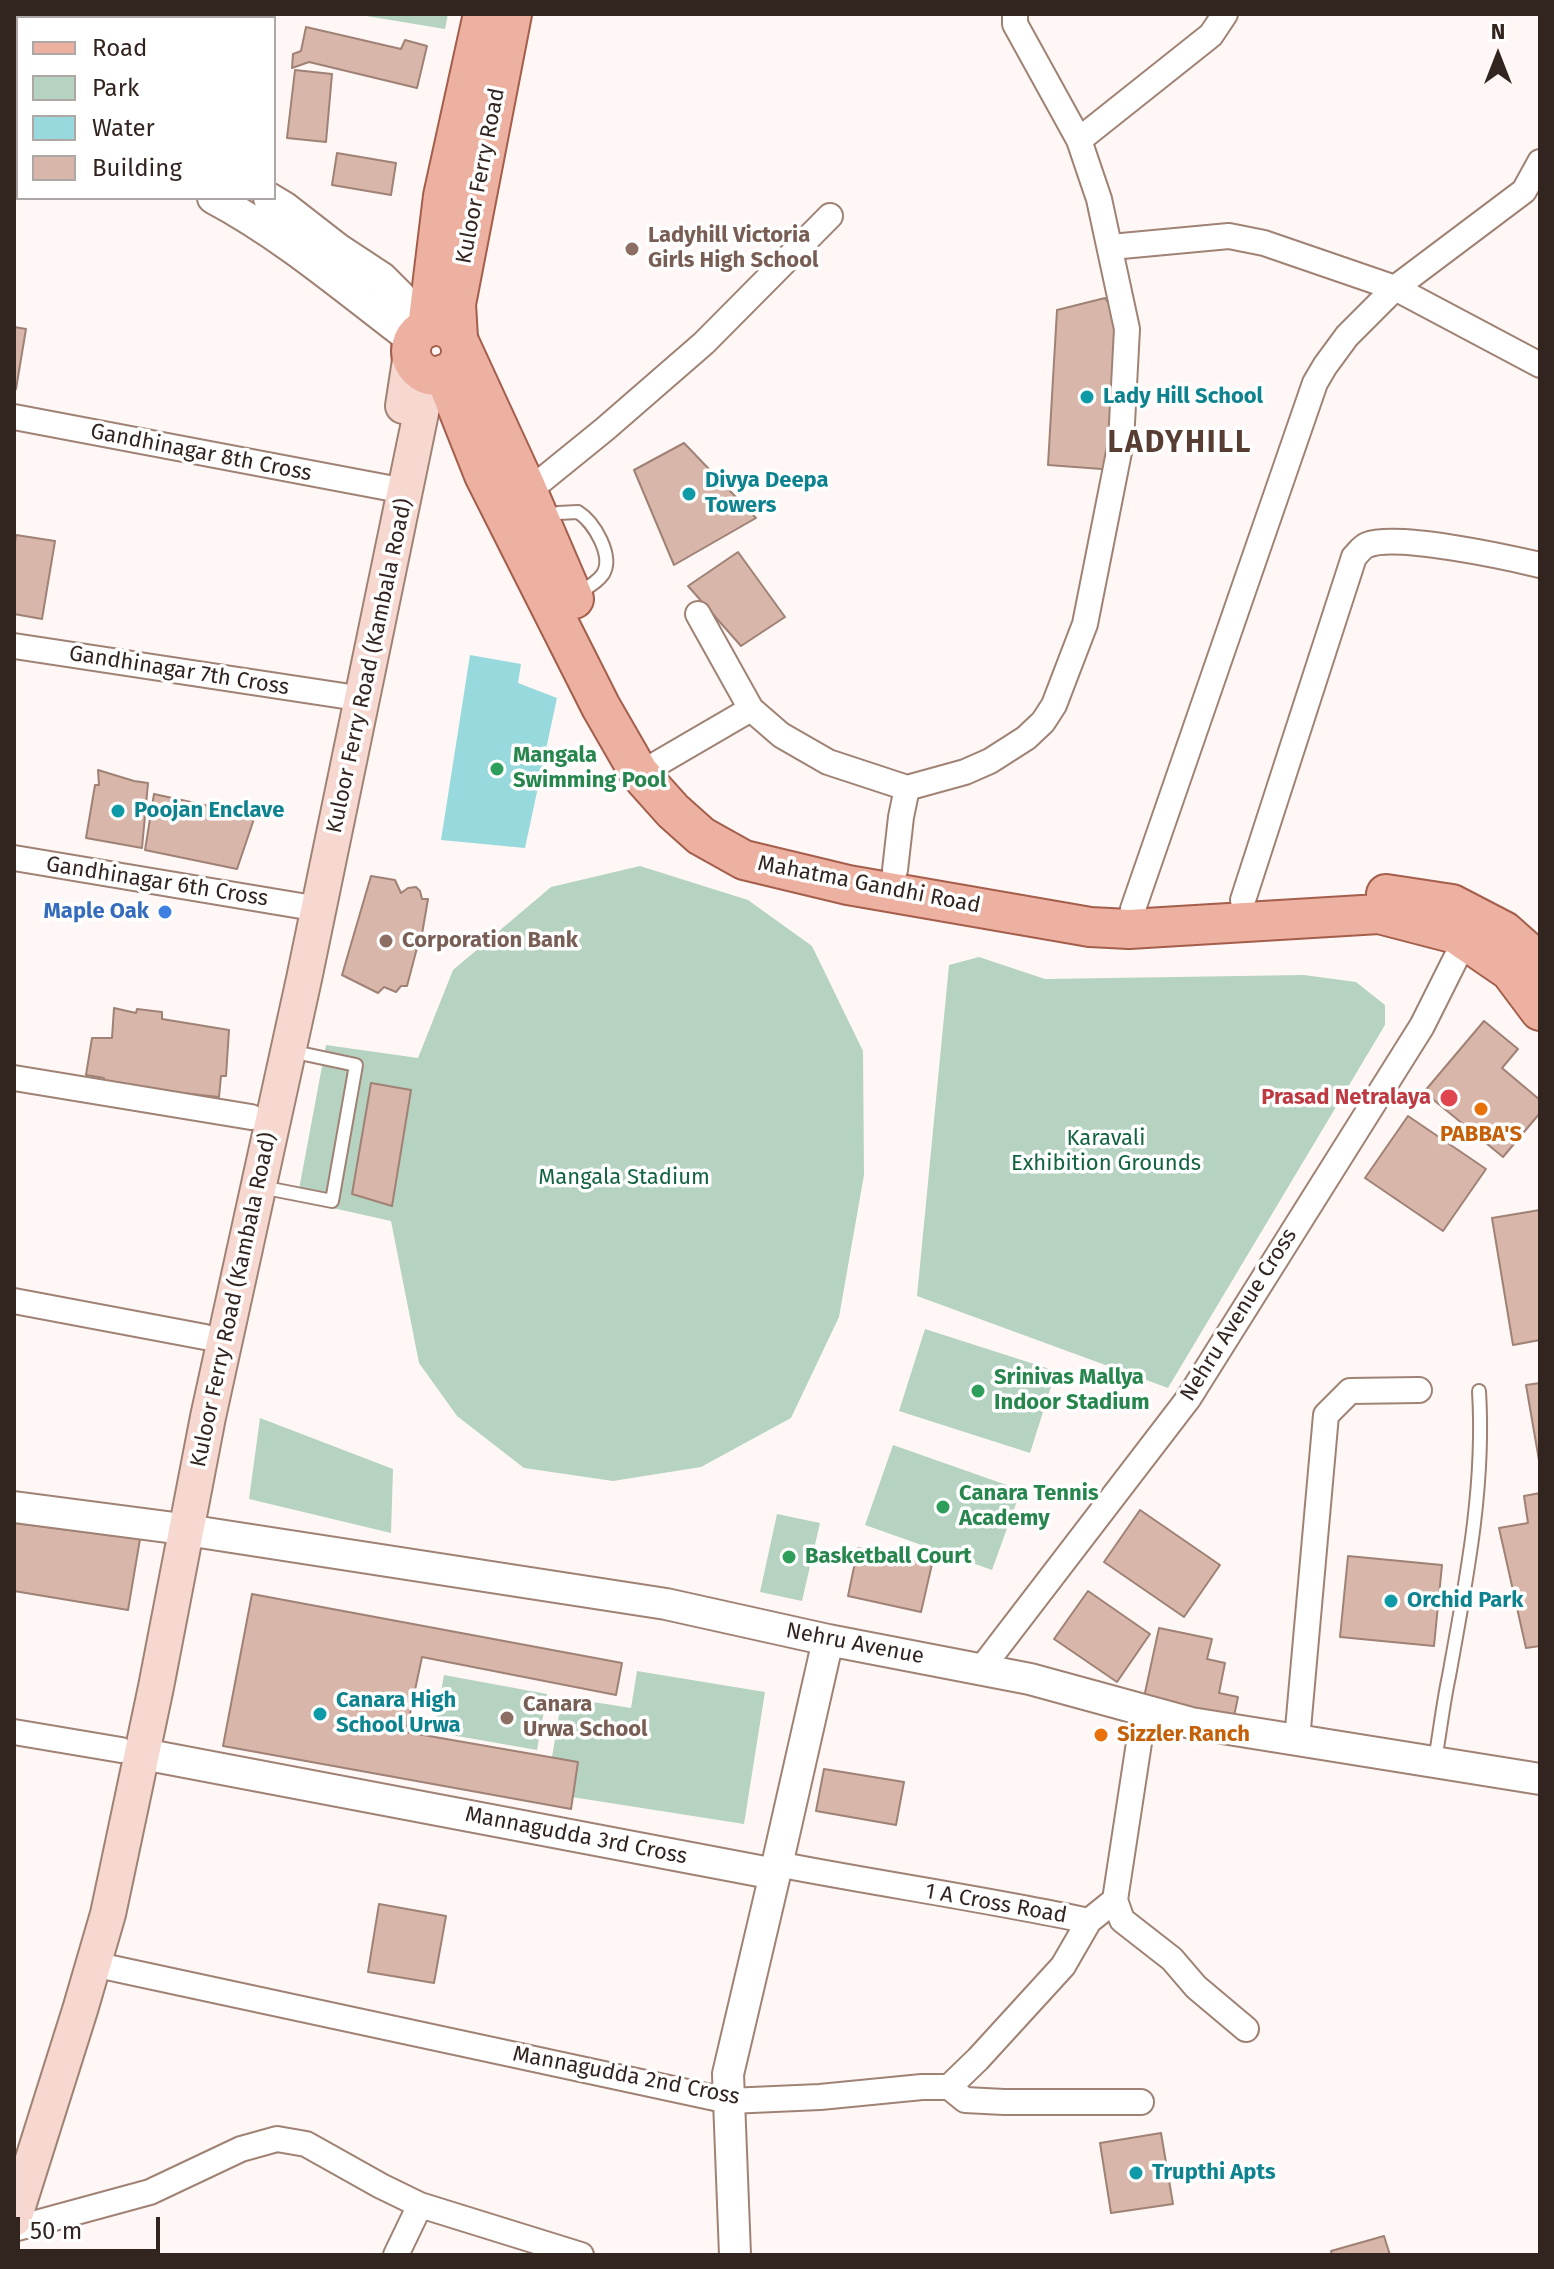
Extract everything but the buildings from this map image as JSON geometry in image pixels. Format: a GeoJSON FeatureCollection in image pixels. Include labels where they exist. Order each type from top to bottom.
{"type":"FeatureCollection","features":[{"type":"Feature","properties":{"kind":"main road","name":"Kuloor Ferry Road"},"geometry":{"type":"LineString","coordinates":[[433,348],[443,196],[483,14]]}},
{"type":"Feature","properties":{"kind":"main road","name":"Kuloor Ferry Road"},"geometry":{"type":"LineString","coordinates":[[433,348],[456,304],[512,14]]}},
{"type":"Feature","properties":{"kind":"main road","name":"Kuloor Ferry Road (Kambala Road)"},"geometry":{"type":"LineString","coordinates":[[14,2219],[108,1914],[132,1752],[177,1529],[288,1051],[344,696],[389,488],[433,348]]}},
{"type":"Feature","properties":{"kind":"main road","name":"Kuloor Ferry Road (Kambala Road)"},"geometry":{"type":"LineString","coordinates":[[177,1529],[205,1337],[251,1117],[309,908],[433,348]]}},
{"type":"Feature","properties":{"kind":"main road","name":"Mahatma Gandhi Road"},"geometry":{"type":"LineString","coordinates":[[433,348],[532,502],[673,811],[701,836],[744,860],[848,885],[1090,927],[1243,900],[1394,894],[1452,904],[1504,931],[1540,963]]}},
{"type":"Feature","properties":{"kind":"main road","name":"Mahatma Gandhi Road"},"geometry":{"type":"LineString","coordinates":[[433,348],[484,475],[601,707],[651,768],[724,823],[764,840],[895,870],[1078,902],[1131,919],[1379,914],[1456,934],[1510,971],[1540,1011]]}},
{"type":"Feature","properties":{"kind":"main road","name":"Kuloor Ferry Road (Kambala Road)"},"geometry":{"type":"LineString","coordinates":[[14,2146],[76,1960],[132,1752]]}},
{"type":"Feature","properties":{"kind":"street"},"geometry":{"type":"LineString","coordinates":[[698,614],[751,709],[781,735],[828,762],[907,788],[965,772],[990,761],[1026,738],[1043,722],[1054,705],[1085,624],[1121,442],[1127,329],[1099,199],[1079,140],[1015,24],[1015,14]]}},
{"type":"Feature","properties":{"kind":"street"},"geometry":{"type":"LineString","coordinates":[[1079,140],[1211,35],[1225,14]]}},
{"type":"Feature","properties":{"kind":"street"},"geometry":{"type":"LineString","coordinates":[[1131,919],[1315,383],[1347,336],[1395,288],[1524,191],[1540,162]]}},
{"type":"Feature","properties":{"kind":"street"},"geometry":{"type":"LineString","coordinates":[[217,200],[278,237],[433,348]]}},
{"type":"Feature","properties":{"kind":"street"},"geometry":{"type":"LineString","coordinates":[[272,200],[382,278],[401,297],[433,348]]}},
{"type":"Feature","properties":{"kind":"street"},"geometry":{"type":"LineString","coordinates":[[532,502],[536,485],[704,343],[830,216]]}},
{"type":"Feature","properties":{"kind":"street"},"geometry":{"type":"LineString","coordinates":[[1111,247],[1229,236],[1264,243],[1395,288],[1540,365]]}},
{"type":"Feature","properties":{"kind":"street","name":"Gandhinagar 8th Cross"},"geometry":{"type":"LineString","coordinates":[[14,417],[389,488]]}},
{"type":"Feature","properties":{"kind":"street"},"geometry":{"type":"LineString","coordinates":[[1243,900],[1354,557],[1365,545],[1391,541],[1501,556],[1540,565]]}},
{"type":"Feature","properties":{"kind":"street","name":"Gandhinagar 7th Cross"},"geometry":{"type":"LineString","coordinates":[[14,646],[344,696]]}},
{"type":"Feature","properties":{"kind":"street"},"geometry":{"type":"LineString","coordinates":[[651,768],[751,709]]}},
{"type":"Feature","properties":{"kind":"street"},"geometry":{"type":"LineString","coordinates":[[895,870],[907,788]]}},
{"type":"Feature","properties":{"kind":"street","name":"Gandhinagar 6th Cross"},"geometry":{"type":"LineString","coordinates":[[14,858],[309,908]]}},
{"type":"Feature","properties":{"kind":"street","name":"Nehru Avenue Cross"},"geometry":{"type":"LineString","coordinates":[[981,1669],[1188,1399],[1422,1026],[1465,940]]}},
{"type":"Feature","properties":{"kind":"street"},"geometry":{"type":"LineString","coordinates":[[14,1078],[251,1117]]}},
{"type":"Feature","properties":{"kind":"street"},"geometry":{"type":"LineString","coordinates":[[14,1301],[205,1337]]}},
{"type":"Feature","properties":{"kind":"street"},"geometry":{"type":"LineString","coordinates":[[1297,1740],[1326,1415],[1350,1391],[1419,1390]]}},
{"type":"Feature","properties":{"kind":"street","name":"Nehru Avenue"},"geometry":{"type":"LineString","coordinates":[[14,1507],[666,1604],[828,1640],[1030,1679],[1191,1723],[1540,1779]]}},
{"type":"Feature","properties":{"kind":"street"},"geometry":{"type":"LineString","coordinates":[[735,2255],[728,2074],[828,1640]]}},
{"type":"Feature","properties":{"kind":"street"},"geometry":{"type":"LineString","coordinates":[[1144,1710],[1115,1900],[1122,1920],[1172,1959],[1196,1987],[1246,2029]]}},
{"type":"Feature","properties":{"kind":"street"},"geometry":{"type":"LineString","coordinates":[[14,1732],[132,1752]]}},
{"type":"Feature","properties":{"kind":"street","name":"Mannagudda 3rd Cross"},"geometry":{"type":"LineString","coordinates":[[132,1752],[776,1869]]}},
{"type":"Feature","properties":{"kind":"street","name":"1 A Cross Road"},"geometry":{"type":"LineString","coordinates":[[776,1869],[1016,1906],[1089,1921],[1115,1900]]}},
{"type":"Feature","properties":{"kind":"street"},"geometry":{"type":"LineString","coordinates":[[1089,1921],[1063,1966],[949,2087],[965,2100],[1141,2102]]}},
{"type":"Feature","properties":{"kind":"street","name":"Mannagudda 2nd Cross"},"geometry":{"type":"LineString","coordinates":[[93,1964],[729,2101],[949,2087]]}},
{"type":"Feature","properties":{"kind":"street"},"geometry":{"type":"LineString","coordinates":[[14,2229],[150,2192],[241,2149],[277,2139],[306,2144],[420,2205],[581,2255]]}},
{"type":"Feature","properties":{"kind":"street"},"geometry":{"type":"LineString","coordinates":[[396,2255],[420,2205]]}},
{"type":"Feature","properties":{"kind":"lane"},"geometry":{"type":"LineString","coordinates":[[258,1187],[332,1201],[356,1065],[288,1051]]}},
{"type":"Feature","properties":{"kind":"lane"},"geometry":{"type":"LineString","coordinates":[[1435,1762],[1471,1558],[1481,1428],[1479,1391]]}},
{"type":"Feature","properties":{"kind":"green space"},"geometry":{"type":"Polygon","coordinates":[[[354,14],[448,14],[445,29],[354,14]]]}},
{"type":"Feature","properties":{"kind":"green space","name":"Mangala Stadium"},"geometry":{"type":"Polygon","coordinates":[[[640,866],[748,900],[812,946],[863,1051],[864,1175],[839,1317],[791,1418],[701,1467],[613,1481],[524,1468],[457,1416],[419,1363],[391,1221],[297,1200],[326,1045],[418,1058],[453,970],[551,887],[640,866]]]}},
{"type":"Feature","properties":{"kind":"green space","name":"Karavali Exhibition Grounds"},"geometry":{"type":"Polygon","coordinates":[[[979,957],[1045,979],[1304,975],[1356,982],[1385,1005],[1385,1025],[1168,1388],[917,1296],[949,965],[979,957]]]}},
{"type":"Feature","properties":{"kind":"green space","name":"Srinivas Mallya Indoor Stadium"},"geometry":{"type":"Polygon","coordinates":[[[925,1329],[1056,1371],[1030,1453],[899,1411],[925,1329]]]}},
{"type":"Feature","properties":{"kind":"green space"},"geometry":{"type":"Polygon","coordinates":[[[260,1418],[393,1469],[391,1533],[249,1499],[260,1418]]]}},
{"type":"Feature","properties":{"kind":"green space","name":"Canara Tennis Academy"},"geometry":{"type":"Polygon","coordinates":[[[893,1445],[1021,1490],[992,1570],[865,1525],[893,1445]]]}},
{"type":"Feature","properties":{"kind":"green space","name":"Basketball Court"},"geometry":{"type":"Polygon","coordinates":[[[777,1514],[820,1523],[802,1601],[760,1592],[777,1514]]]}},
{"type":"Feature","properties":{"kind":"green space"},"geometry":{"type":"Polygon","coordinates":[[[637,1671],[765,1692],[744,1824],[546,1793],[562,1697],[631,1708],[637,1671]]]}},
{"type":"Feature","properties":{"kind":"green space"},"geometry":{"type":"Polygon","coordinates":[[[444,1675],[547,1694],[537,1750],[434,1732],[444,1675]]]}},
{"type":"Feature","properties":{"kind":"water","name":"Mangala Swimming Pool"},"geometry":{"type":"Polygon","coordinates":[[[470,655],[521,664],[518,683],[557,698],[525,848],[441,840],[470,655]]]}},
{"type":"Feature","properties":{"kind":"place","name":"Ladyhill Victoria Girls High School"},"geometry":{"type":"Point","coordinates":[632,249]}},
{"type":"Feature","properties":{"kind":"place","name":"Lady Hill School"},"geometry":{"type":"Point","coordinates":[1087,397]}},
{"type":"Feature","properties":{"kind":"place","name":"Divya Deepa Towers"},"geometry":{"type":"Point","coordinates":[689,494]}},
{"type":"Feature","properties":{"kind":"place","name":"Mangala Swimming Pool"},"geometry":{"type":"Point","coordinates":[497,769]}},
{"type":"Feature","properties":{"kind":"place","name":"Poojan Enclave"},"geometry":{"type":"Point","coordinates":[118,811]}},
{"type":"Feature","properties":{"kind":"place","name":"Maple Oak"},"geometry":{"type":"Point","coordinates":[165,912]}},
{"type":"Feature","properties":{"kind":"place","name":"Corporation Bank"},"geometry":{"type":"Point","coordinates":[386,941]}},
{"type":"Feature","properties":{"kind":"place","name":"Prasad Netralaya"},"geometry":{"type":"Point","coordinates":[1449,1098]}},
{"type":"Feature","properties":{"kind":"place","name":"PABBA'S"},"geometry":{"type":"Point","coordinates":[1481,1109]}},
{"type":"Feature","properties":{"kind":"place","name":"Srinivas Mallya Indoor Stadium"},"geometry":{"type":"Point","coordinates":[978,1391]}},
{"type":"Feature","properties":{"kind":"place","name":"Canara Tennis Academy"},"geometry":{"type":"Point","coordinates":[943,1507]}},
{"type":"Feature","properties":{"kind":"place","name":"Basketball Court"},"geometry":{"type":"Point","coordinates":[789,1557]}},
{"type":"Feature","properties":{"kind":"place","name":"Orchid Park"},"geometry":{"type":"Point","coordinates":[1391,1601]}},
{"type":"Feature","properties":{"kind":"place","name":"Canara High School Urwa"},"geometry":{"type":"Point","coordinates":[320,1714]}},
{"type":"Feature","properties":{"kind":"place","name":"Canara Urwa School"},"geometry":{"type":"Point","coordinates":[507,1718]}},
{"type":"Feature","properties":{"kind":"place","name":"Sizzler Ranch"},"geometry":{"type":"Point","coordinates":[1101,1735]}},
{"type":"Feature","properties":{"kind":"place","name":"Trupthi Apts"},"geometry":{"type":"Point","coordinates":[1136,2173]}},
{"type":"Feature","properties":{"kind":"district","name":"LADYHILL"},"geometry":{"type":"Point","coordinates":[1180,444]}}]}
